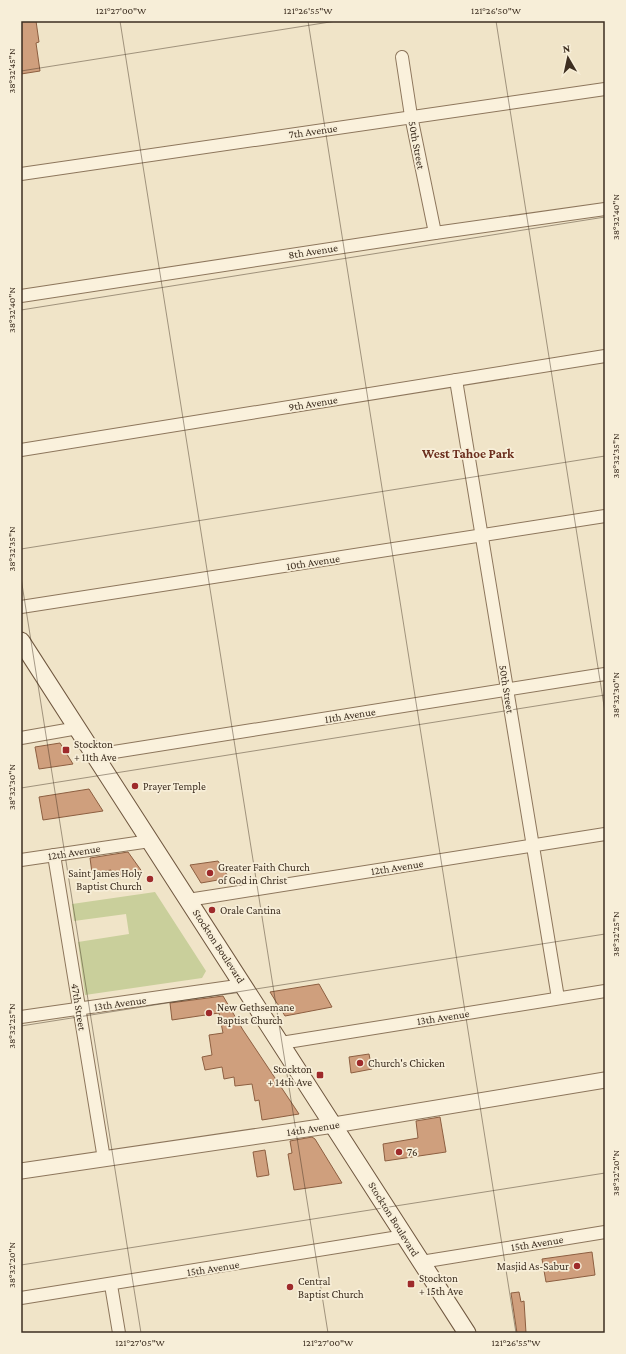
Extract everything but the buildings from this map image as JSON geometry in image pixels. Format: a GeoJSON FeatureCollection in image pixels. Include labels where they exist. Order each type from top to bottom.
{"type":"FeatureCollection","features":[{"type":"Feature","properties":{"kind":"main road","name":"Stockton Boulevard"},"geometry":{"type":"LineString","coordinates":[[21,641],[467,1333]]}},
{"type":"Feature","properties":{"kind":"street","name":"50th Street"},"geometry":{"type":"LineString","coordinates":[[402,57],[411,116],[435,233]]}},
{"type":"Feature","properties":{"kind":"street","name":"7th Avenue"},"geometry":{"type":"LineString","coordinates":[[21,174],[411,116],[605,89]]}},
{"type":"Feature","properties":{"kind":"street","name":"8th Avenue"},"geometry":{"type":"LineString","coordinates":[[21,296],[435,233],[605,209]]}},
{"type":"Feature","properties":{"kind":"street","name":"9th Avenue"},"geometry":{"type":"LineString","coordinates":[[21,450],[605,356]]}},
{"type":"Feature","properties":{"kind":"street","name":"50th Street"},"geometry":{"type":"LineString","coordinates":[[456,380],[558,998]]}},
{"type":"Feature","properties":{"kind":"street","name":"10th Avenue"},"geometry":{"type":"LineString","coordinates":[[21,608],[605,516]]}},
{"type":"Feature","properties":{"kind":"street","name":"11th Avenue"},"geometry":{"type":"LineString","coordinates":[[95,755],[605,674]]}},
{"type":"Feature","properties":{"kind":"street"},"geometry":{"type":"LineString","coordinates":[[21,738],[78,728]]}},
{"type":"Feature","properties":{"kind":"street","name":"12th Avenue"},"geometry":{"type":"LineString","coordinates":[[188,900],[605,834]]}},
{"type":"Feature","properties":{"kind":"street","name":"12th Avenue"},"geometry":{"type":"LineString","coordinates":[[21,860],[150,841]]}},
{"type":"Feature","properties":{"kind":"street","name":"47th Street"},"geometry":{"type":"LineString","coordinates":[[54,855],[104,1159]]}},
{"type":"Feature","properties":{"kind":"street","name":"13th Avenue"},"geometry":{"type":"LineString","coordinates":[[21,1018],[244,985]]}},
{"type":"Feature","properties":{"kind":"street","name":"13th Avenue"},"geometry":{"type":"LineString","coordinates":[[281,1043],[605,991]]}},
{"type":"Feature","properties":{"kind":"street","name":"14th Avenue"},"geometry":{"type":"LineString","coordinates":[[21,1171],[334,1125],[605,1080]]}},
{"type":"Feature","properties":{"kind":"street","name":"15th Avenue"},"geometry":{"type":"LineString","coordinates":[[421,1262],[605,1232]]}},
{"type":"Feature","properties":{"kind":"street","name":"15th Avenue"},"geometry":{"type":"LineString","coordinates":[[21,1298],[405,1236]]}},
{"type":"Feature","properties":{"kind":"street"},"geometry":{"type":"LineString","coordinates":[[111,1284],[119,1333]]}},
{"type":"Feature","properties":{"kind":"green space"},"geometry":{"type":"Polygon","coordinates":[[[155,892],[206,971],[202,978],[85,995],[78,942],[129,934],[126,914],[74,921],[72,904],[155,892]]]}},
{"type":"Feature","properties":{"kind":"place","name":"Stockton + 11th Ave"},"geometry":{"type":"Point","coordinates":[66,750]}},
{"type":"Feature","properties":{"kind":"place","name":"Prayer Temple"},"geometry":{"type":"Point","coordinates":[135,786]}},
{"type":"Feature","properties":{"kind":"place","name":"Greater Faith Church of God in Christ"},"geometry":{"type":"Point","coordinates":[210,873]}},
{"type":"Feature","properties":{"kind":"place","name":"Saint James Holy Baptist Church"},"geometry":{"type":"Point","coordinates":[150,879]}},
{"type":"Feature","properties":{"kind":"place","name":"Orale Cantina"},"geometry":{"type":"Point","coordinates":[212,910]}},
{"type":"Feature","properties":{"kind":"place","name":"New Gethsemane Baptist Church"},"geometry":{"type":"Point","coordinates":[209,1013]}},
{"type":"Feature","properties":{"kind":"place","name":"Church's Chicken"},"geometry":{"type":"Point","coordinates":[360,1063]}},
{"type":"Feature","properties":{"kind":"place","name":"Stockton + 14th Ave"},"geometry":{"type":"Point","coordinates":[320,1075]}},
{"type":"Feature","properties":{"kind":"place","name":"76"},"geometry":{"type":"Point","coordinates":[399,1152]}},
{"type":"Feature","properties":{"kind":"place","name":"Masjid As-Sabur"},"geometry":{"type":"Point","coordinates":[577,1266]}},
{"type":"Feature","properties":{"kind":"place","name":"Stockton + 15th Ave"},"geometry":{"type":"Point","coordinates":[411,1284]}},
{"type":"Feature","properties":{"kind":"place","name":"Central Baptist Church"},"geometry":{"type":"Point","coordinates":[290,1287]}},
{"type":"Feature","properties":{"kind":"district","name":"West Tahoe Park"},"geometry":{"type":"Point","coordinates":[468,453]}}]}
